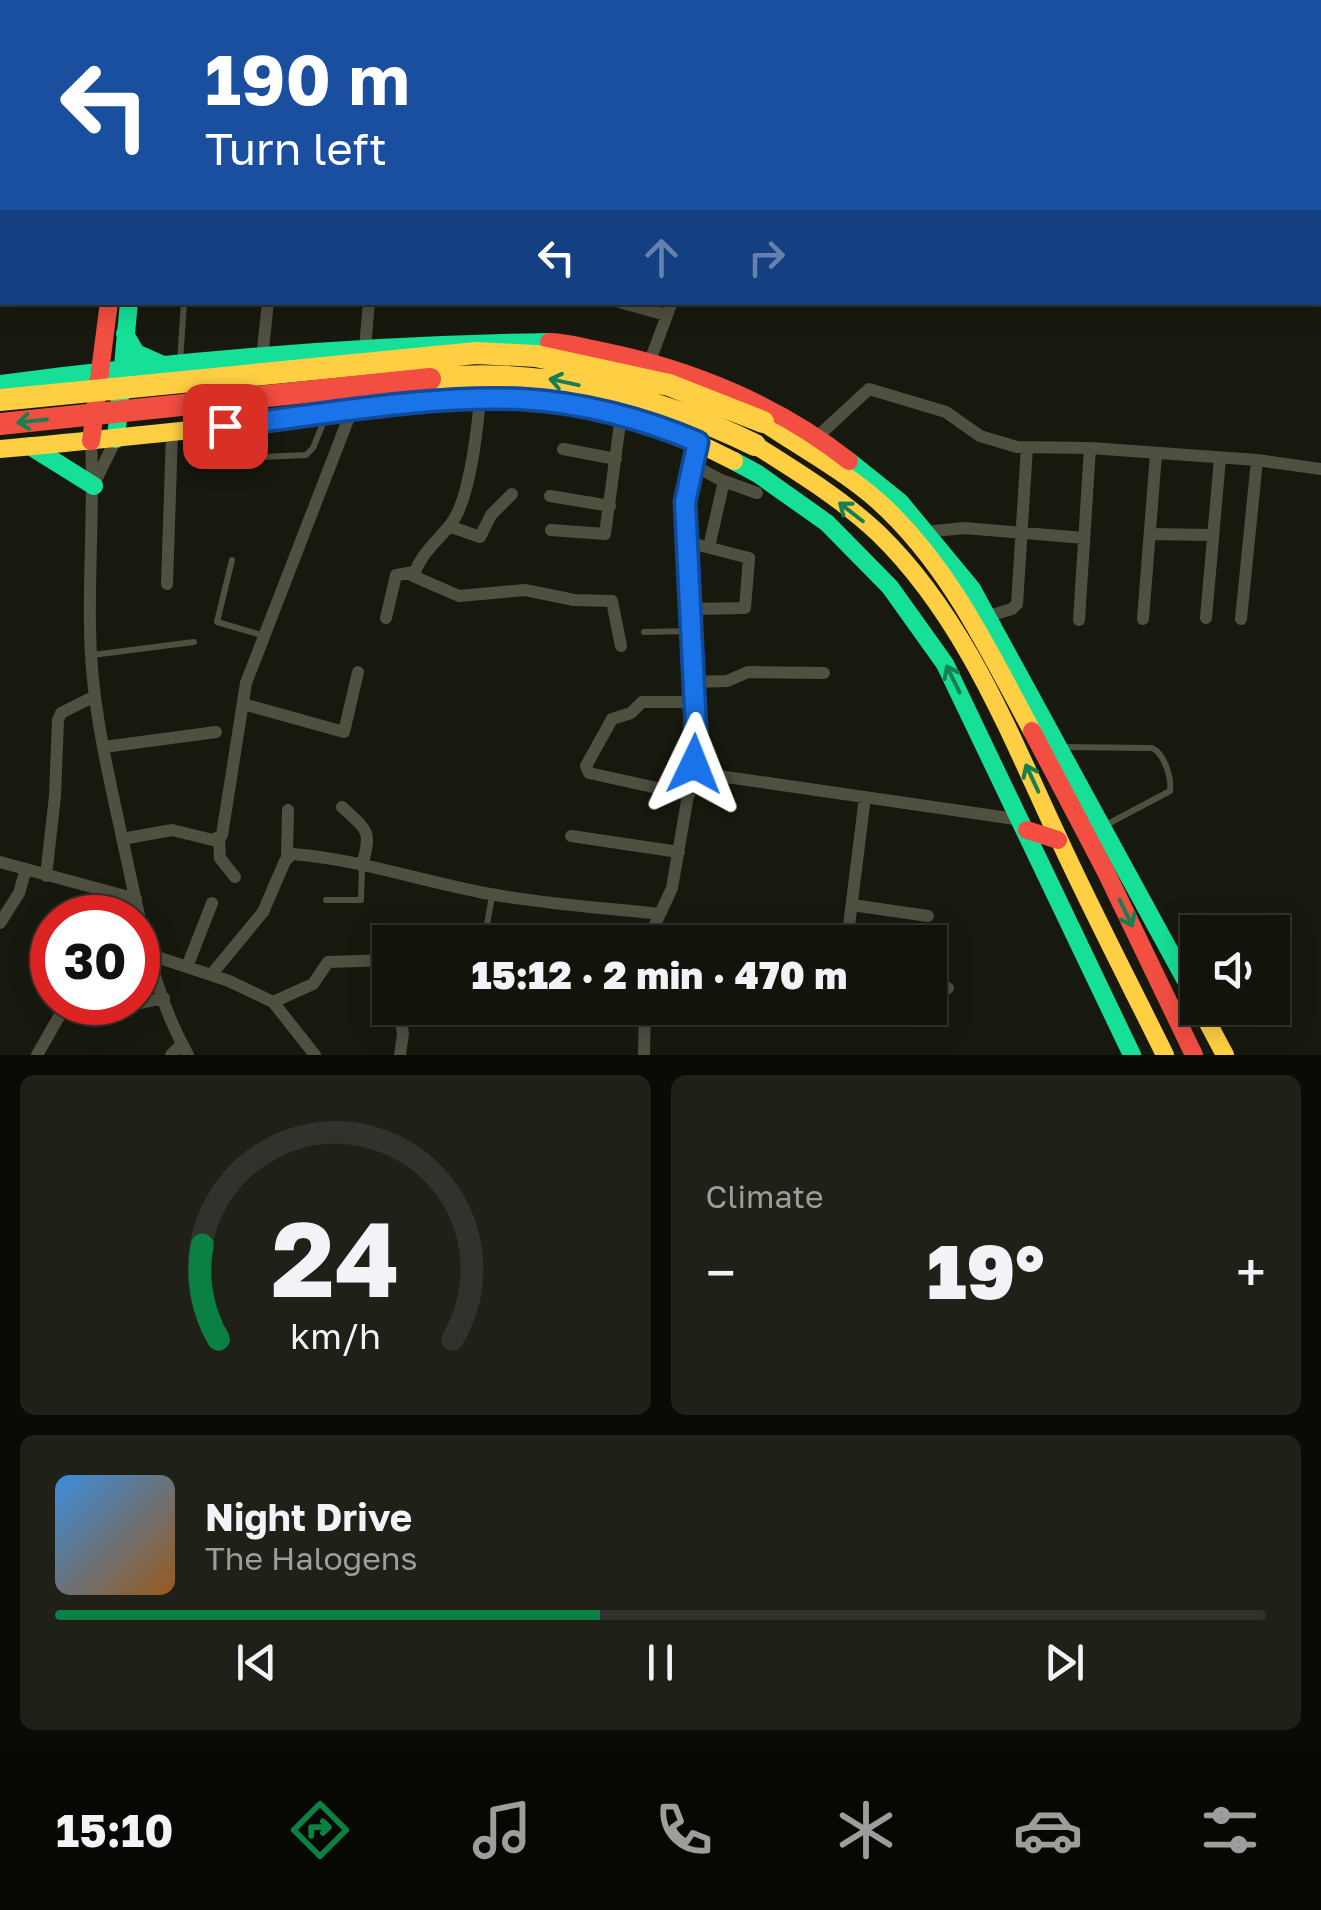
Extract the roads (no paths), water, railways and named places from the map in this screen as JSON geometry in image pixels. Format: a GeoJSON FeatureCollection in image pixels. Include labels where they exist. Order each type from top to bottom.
{"type":"FeatureCollection","features":[{"type":"Feature","properties":{"kind":"main road"},"geometry":{"type":"LineString","coordinates":[[109,305],[116,439]]}},
{"type":"Feature","properties":{"kind":"main road"},"geometry":{"type":"LineString","coordinates":[[91,441],[111,370],[126,334],[129,305]]}},
{"type":"Feature","properties":{"kind":"main road"},"geometry":{"type":"LineString","coordinates":[[126,334],[136,353],[172,365]]}},
{"type":"Feature","properties":{"kind":"main road"},"geometry":{"type":"LineString","coordinates":[[0,384],[111,370],[409,344],[556,342],[689,373],[728,389],[817,437],[900,502],[972,589],[1056,747],[1076,800],[1194,1055]]}},
{"type":"Feature","properties":{"kind":"main road"},"geometry":{"type":"LineString","coordinates":[[0,400],[476,353],[536,356],[670,384],[876,500],[919,543],[967,609],[1076,800],[1100,828],[1132,880],[1180,970]]}},
{"type":"Feature","properties":{"kind":"main road"},"geometry":{"type":"LineString","coordinates":[[0,424],[474,374],[548,378],[647,400],[720,426],[759,434],[894,550],[940,608],[1026,763],[1058,840],[1165,1055]]}},
{"type":"Feature","properties":{"kind":"main road"},"geometry":{"type":"LineString","coordinates":[[0,449],[172,433],[439,400],[523,399],[625,417],[664,429],[695,454],[758,474],[827,523],[890,587],[946,664],[1132,1055]]}},
{"type":"Feature","properties":{"kind":"main road"},"geometry":{"type":"LineString","coordinates":[[30,446],[94,486]]}},
{"type":"Feature","properties":{"kind":"main road"},"geometry":{"type":"LineString","coordinates":[[1024,825],[1058,840]]}},
{"type":"Feature","properties":{"kind":"main road"},"geometry":{"type":"LineString","coordinates":[[1209,1025],[1225,1055]]}},
{"type":"Feature","properties":{"kind":"street"},"geometry":{"type":"LineString","coordinates":[[262,358],[268,305]]}},
{"type":"Feature","properties":{"kind":"street"},"geometry":{"type":"LineString","coordinates":[[365,348],[369,305]]}},
{"type":"Feature","properties":{"kind":"street"},"geometry":{"type":"LineString","coordinates":[[550,530],[603,536],[607,530],[625,417],[654,362],[669,308],[650,307]]}},
{"type":"Feature","properties":{"kind":"street"},"geometry":{"type":"LineString","coordinates":[[817,437],[869,389],[946,412],[980,436],[1027,447],[1258,460],[1320,473]]}},
{"type":"Feature","properties":{"kind":"street"},"geometry":{"type":"LineString","coordinates":[[480,400],[472,463],[449,526],[428,547],[414,572],[415,579],[459,596],[525,590],[574,600],[612,602],[621,646]]}},
{"type":"Feature","properties":{"kind":"street"},"geometry":{"type":"LineString","coordinates":[[235,878],[220,858],[219,839],[246,683],[351,412]]}},
{"type":"Feature","properties":{"kind":"street"},"geometry":{"type":"LineString","coordinates":[[168,584],[172,433]]}},
{"type":"Feature","properties":{"kind":"street"},"geometry":{"type":"LineString","coordinates":[[94,486],[116,439]]}},
{"type":"Feature","properties":{"kind":"street"},"geometry":{"type":"LineString","coordinates":[[91,441],[94,486],[90,628],[96,696],[135,895]]}},
{"type":"Feature","properties":{"kind":"street"},"geometry":{"type":"LineString","coordinates":[[988,616],[1016,607],[1027,447]]}},
{"type":"Feature","properties":{"kind":"street"},"geometry":{"type":"LineString","coordinates":[[1079,620],[1090,448]]}},
{"type":"Feature","properties":{"kind":"street"},"geometry":{"type":"LineString","coordinates":[[563,449],[616,459]]}},
{"type":"Feature","properties":{"kind":"street"},"geometry":{"type":"LineString","coordinates":[[695,454],[724,481],[758,493]]}},
{"type":"Feature","properties":{"kind":"street"},"geometry":{"type":"LineString","coordinates":[[655,925],[672,888],[692,772],[694,702],[685,502],[695,454]]}},
{"type":"Feature","properties":{"kind":"street"},"geometry":{"type":"LineString","coordinates":[[1144,619],[1156,454]]}},
{"type":"Feature","properties":{"kind":"street"},"geometry":{"type":"LineString","coordinates":[[1206,618],[1220,458]]}},
{"type":"Feature","properties":{"kind":"street"},"geometry":{"type":"LineString","coordinates":[[1241,619],[1258,460]]}},
{"type":"Feature","properties":{"kind":"street"},"geometry":{"type":"LineString","coordinates":[[709,547],[724,481]]}},
{"type":"Feature","properties":{"kind":"street"},"geometry":{"type":"LineString","coordinates":[[449,526],[480,537],[491,515],[512,494]]}},
{"type":"Feature","properties":{"kind":"street"},"geometry":{"type":"LineString","coordinates":[[550,496],[610,506]]}},
{"type":"Feature","properties":{"kind":"street"},"geometry":{"type":"LineString","coordinates":[[925,532],[964,528],[1084,538]]}},
{"type":"Feature","properties":{"kind":"street"},"geometry":{"type":"LineString","coordinates":[[1151,534],[1212,535]]}},
{"type":"Feature","properties":{"kind":"street"},"geometry":{"type":"LineString","coordinates":[[686,542],[749,558],[747,605],[742,610],[690,609]]}},
{"type":"Feature","properties":{"kind":"street"},"geometry":{"type":"LineString","coordinates":[[386,618],[396,575],[414,572]]}},
{"type":"Feature","properties":{"kind":"street"},"geometry":{"type":"LineString","coordinates":[[243,704],[344,732],[358,672]]}},
{"type":"Feature","properties":{"kind":"street"},"geometry":{"type":"LineString","coordinates":[[693,682],[728,680],[748,672],[824,673]]}},
{"type":"Feature","properties":{"kind":"street"},"geometry":{"type":"LineString","coordinates":[[46,876],[58,720],[61,713],[96,696]]}},
{"type":"Feature","properties":{"kind":"street"},"geometry":{"type":"LineString","coordinates":[[688,795],[589,773],[586,766],[612,718],[631,714],[642,702],[694,702]]}},
{"type":"Feature","properties":{"kind":"street"},"geometry":{"type":"LineString","coordinates":[[104,747],[216,732]]}},
{"type":"Feature","properties":{"kind":"street"},"geometry":{"type":"LineString","coordinates":[[692,772],[1024,825]]}},
{"type":"Feature","properties":{"kind":"street"},"geometry":{"type":"LineString","coordinates":[[849,925],[866,798]]}},
{"type":"Feature","properties":{"kind":"street"},"geometry":{"type":"LineString","coordinates":[[342,807],[367,830],[370,838],[362,866]]}},
{"type":"Feature","properties":{"kind":"street"},"geometry":{"type":"LineString","coordinates":[[211,975],[263,912],[288,856],[288,810]]}},
{"type":"Feature","properties":{"kind":"street"},"geometry":{"type":"LineString","coordinates":[[122,839],[172,830],[219,839]]}},
{"type":"Feature","properties":{"kind":"street"},"geometry":{"type":"LineString","coordinates":[[572,836],[679,852]]}},
{"type":"Feature","properties":{"kind":"street"},"geometry":{"type":"LineString","coordinates":[[288,856],[336,858],[493,895],[660,914]]}},
{"type":"Feature","properties":{"kind":"street"},"geometry":{"type":"LineString","coordinates":[[0,862],[120,895]]}},
{"type":"Feature","properties":{"kind":"street"},"geometry":{"type":"LineString","coordinates":[[0,924],[19,893],[26,868]]}},
{"type":"Feature","properties":{"kind":"street"},"geometry":{"type":"LineString","coordinates":[[187,967],[212,902]]}},
{"type":"Feature","properties":{"kind":"street"},"geometry":{"type":"LineString","coordinates":[[852,905],[928,916]]}},
{"type":"Feature","properties":{"kind":"street"},"geometry":{"type":"LineString","coordinates":[[160,958],[273,1002],[315,1055]]}},
{"type":"Feature","properties":{"kind":"street"},"geometry":{"type":"LineString","coordinates":[[273,1002],[313,984],[328,962],[372,961]]}},
{"type":"Feature","properties":{"kind":"street"},"geometry":{"type":"LineString","coordinates":[[160,987],[185,1050],[171,1055]]}},
{"type":"Feature","properties":{"kind":"street"},"geometry":{"type":"LineString","coordinates":[[160,999],[164,998]]}},
{"type":"Feature","properties":{"kind":"street"},"geometry":{"type":"LineString","coordinates":[[37,1055],[54,1025]]}},
{"type":"Feature","properties":{"kind":"street"},"geometry":{"type":"LineString","coordinates":[[400,1055],[402,1025]]}},
{"type":"Feature","properties":{"kind":"street"},"geometry":{"type":"LineString","coordinates":[[644,1055],[645,1025]]}},
{"type":"Feature","properties":{"kind":"lane"},"geometry":{"type":"LineString","coordinates":[[172,365],[183,305]]}},
{"type":"Feature","properties":{"kind":"lane"},"geometry":{"type":"LineString","coordinates":[[252,423],[262,457],[306,455],[313,448],[326,415]]}},
{"type":"Feature","properties":{"kind":"lane"},"geometry":{"type":"LineString","coordinates":[[232,560],[218,622],[264,636]]}},
{"type":"Feature","properties":{"kind":"lane"},"geometry":{"type":"LineString","coordinates":[[644,632],[691,631]]}},
{"type":"Feature","properties":{"kind":"lane"},"geometry":{"type":"LineString","coordinates":[[92,654],[194,642]]}},
{"type":"Feature","properties":{"kind":"lane"},"geometry":{"type":"LineString","coordinates":[[1056,747],[1152,748],[1160,753],[1172,785],[1170,790],[1100,828]]}},
{"type":"Feature","properties":{"kind":"lane"},"geometry":{"type":"LineString","coordinates":[[326,900],[361,900],[362,866]]}},
{"type":"Feature","properties":{"kind":"lane"},"geometry":{"type":"LineString","coordinates":[[487,925],[493,895]]}}]}
